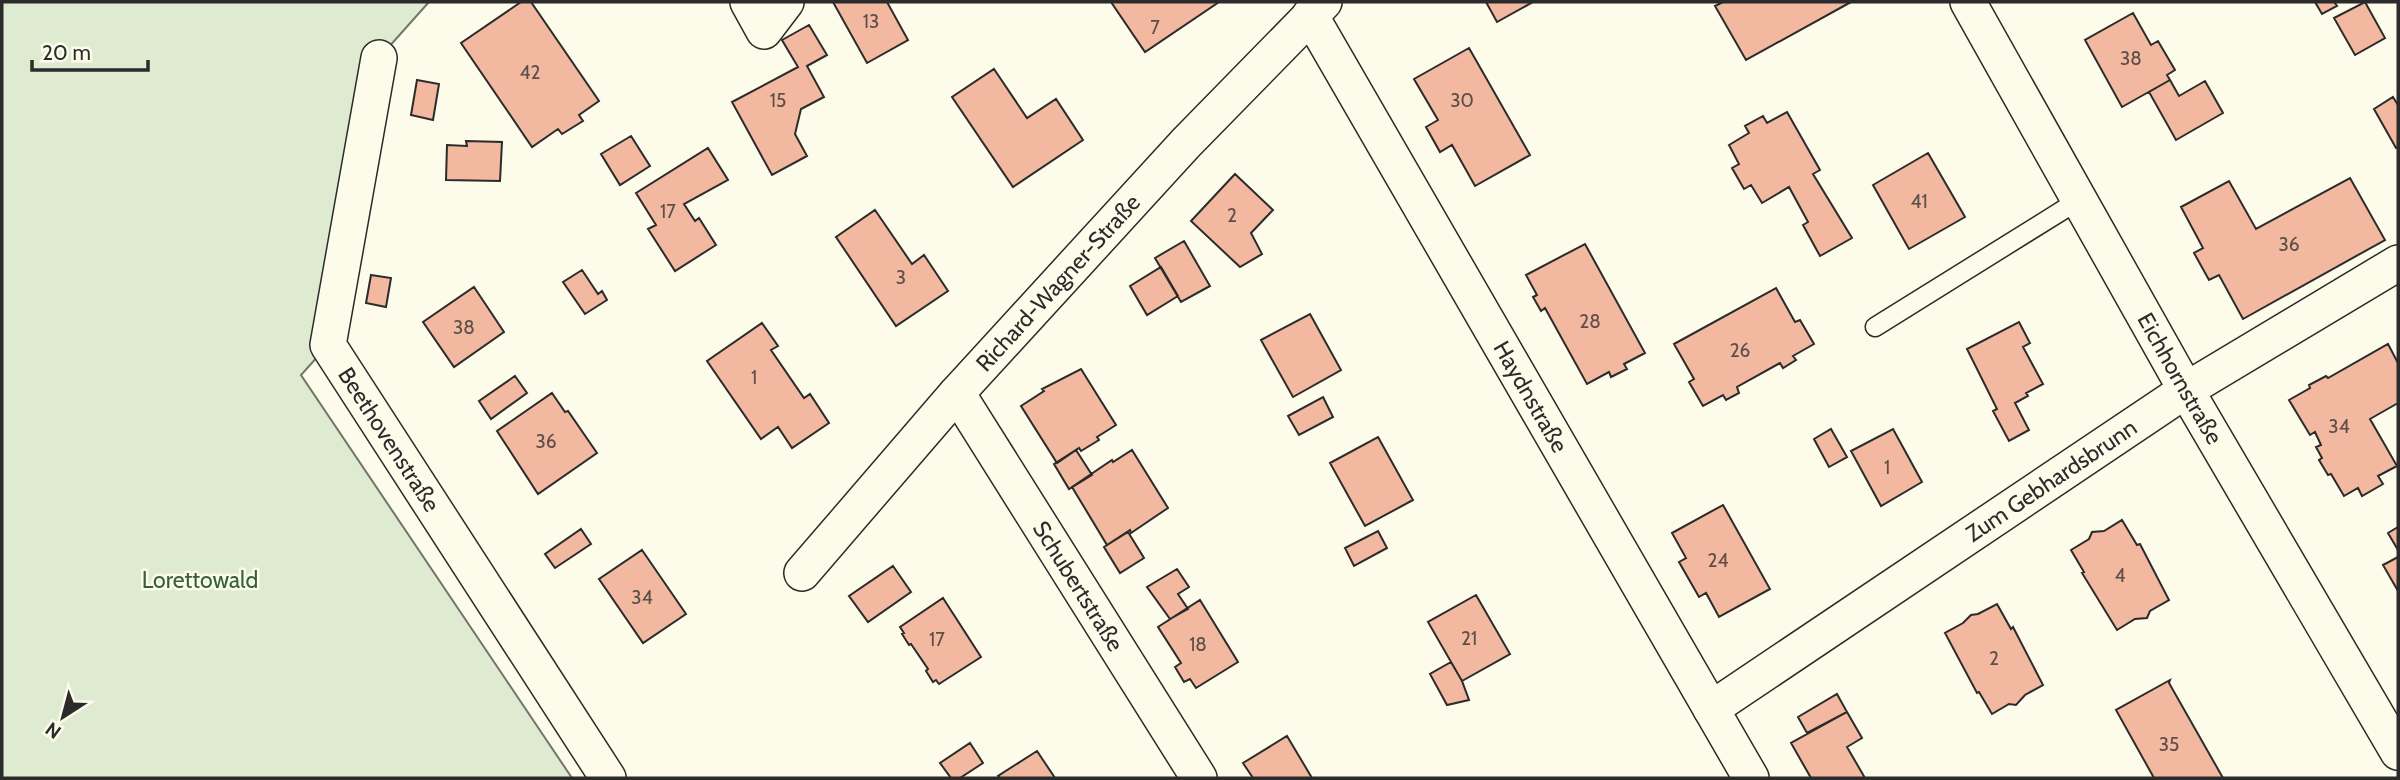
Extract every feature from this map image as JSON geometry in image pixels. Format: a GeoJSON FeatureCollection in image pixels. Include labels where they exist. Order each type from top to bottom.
{"type":"FeatureCollection","features":[{"type":"Feature","properties":{"kind":"street"},"geometry":{"type":"LineString","coordinates":[[748,2],[764,31],[786,2]]}},
{"type":"Feature","properties":{"kind":"street","name":"Eichhornstraße"},"geometry":{"type":"LineString","coordinates":[[1968,2],[2186,390],[2398,752]]}},
{"type":"Feature","properties":{"kind":"street","name":"Richard-Wagner-Straße"},"geometry":{"type":"LineString","coordinates":[[802,573],[957,393],[1186,143],[1317,8]]}},
{"type":"Feature","properties":{"kind":"street","name":"Haydnstraße"},"geometry":{"type":"LineString","coordinates":[[1317,8],[1751,778]]}},
{"type":"Feature","properties":{"kind":"street","name":"Beethovenstraße"},"geometry":{"type":"LineString","coordinates":[[379,58],[328,345],[608,778]]}},
{"type":"Feature","properties":{"kind":"street","name":"Zum Gebhardsbrunn"},"geometry":{"type":"LineString","coordinates":[[1711,709],[2186,390],[2398,263]]}},
{"type":"Feature","properties":{"kind":"street","name":"Schubertstraße"},"geometry":{"type":"LineString","coordinates":[[957,393],[1199,778]]}},
{"type":"Feature","properties":{"kind":"lane"},"geometry":{"type":"LineString","coordinates":[[1875,327],[2079,200]]}},
{"type":"Feature","properties":{"kind":"green space","name":"Lorettowald"},"geometry":{"type":"Polygon","coordinates":[[[2,2],[429,2],[379,58],[328,345],[301,375],[572,778],[2,778],[2,2]]]}},
{"type":"Feature","properties":{"kind":"building"},"geometry":{"type":"Polygon","coordinates":[[[521,2],[531,2],[599,101],[579,115],[583,121],[562,134],[558,129],[532,147],[461,43],[521,2]]]}},
{"type":"Feature","properties":{"kind":"building"},"geometry":{"type":"Polygon","coordinates":[[[833,2],[887,2],[908,40],[867,63],[833,2]]]}},
{"type":"Feature","properties":{"kind":"building"},"geometry":{"type":"Polygon","coordinates":[[[1111,2],[1219,2],[1145,52],[1111,2]]]}},
{"type":"Feature","properties":{"kind":"building"},"geometry":{"type":"Polygon","coordinates":[[[1486,2],[1533,2],[1497,22],[1486,2]]]}},
{"type":"Feature","properties":{"kind":"building"},"geometry":{"type":"Polygon","coordinates":[[[1723,2],[1851,2],[1746,60],[1715,6],[1723,2]]]}},
{"type":"Feature","properties":{"kind":"building"},"geometry":{"type":"Polygon","coordinates":[[[2315,2],[2334,2],[2337,6],[2322,14],[2315,2]]]}},
{"type":"Feature","properties":{"kind":"building"},"geometry":{"type":"Polygon","coordinates":[[[2365,2],[2385,38],[2355,55],[2334,18],[2365,2]]]}},
{"type":"Feature","properties":{"kind":"building"},"geometry":{"type":"Polygon","coordinates":[[[2133,13],[2151,45],[2158,41],[2175,70],[2167,75],[2170,80],[2122,107],[2085,40],[2133,13]]]}},
{"type":"Feature","properties":{"kind":"building"},"geometry":{"type":"Polygon","coordinates":[[[809,25],[827,55],[807,66],[824,97],[801,109],[795,134],[807,156],[772,175],[732,102],[798,67],[782,40],[809,25]]]}},
{"type":"Feature","properties":{"kind":"building"},"geometry":{"type":"Polygon","coordinates":[[[1469,48],[1530,155],[1475,186],[1452,145],[1440,152],[1426,127],[1438,120],[1414,79],[1469,48]]]}},
{"type":"Feature","properties":{"kind":"building"},"geometry":{"type":"Polygon","coordinates":[[[994,69],[1027,118],[1056,99],[1083,140],[1013,187],[952,97],[994,69]]]}},
{"type":"Feature","properties":{"kind":"building"},"geometry":{"type":"Polygon","coordinates":[[[417,80],[439,84],[433,120],[411,115],[417,80]]]}},
{"type":"Feature","properties":{"kind":"building"},"geometry":{"type":"Polygon","coordinates":[[[2170,80],[2179,96],[2205,81],[2223,113],[2176,140],[2149,92],[2170,80]]]}},
{"type":"Feature","properties":{"kind":"building"},"geometry":{"type":"Polygon","coordinates":[[[2393,97],[2398,105],[2396,148],[2374,109],[2393,97]]]}},
{"type":"Feature","properties":{"kind":"building"},"geometry":{"type":"Polygon","coordinates":[[[1787,112],[1820,170],[1813,174],[1852,238],[1820,256],[1803,225],[1808,222],[1789,187],[1762,203],[1751,185],[1744,189],[1732,168],[1739,164],[1729,145],[1749,133],[1745,126],[1763,116],[1767,123],[1787,112]]]}},
{"type":"Feature","properties":{"kind":"building"},"geometry":{"type":"Polygon","coordinates":[[[631,136],[650,166],[620,185],[601,154],[631,136]]]}},
{"type":"Feature","properties":{"kind":"building"},"geometry":{"type":"Polygon","coordinates":[[[466,141],[502,142],[500,181],[446,180],[447,145],[467,146],[466,141]]]}},
{"type":"Feature","properties":{"kind":"building"},"geometry":{"type":"Polygon","coordinates":[[[708,148],[728,180],[684,204],[695,221],[699,218],[716,245],[675,271],[648,229],[656,225],[636,193],[708,148]]]}},
{"type":"Feature","properties":{"kind":"building"},"geometry":{"type":"Polygon","coordinates":[[[1928,153],[1965,217],[1909,249],[1873,185],[1928,153]]]}},
{"type":"Feature","properties":{"kind":"building"},"geometry":{"type":"Polygon","coordinates":[[[1235,174],[1273,210],[1251,233],[1262,254],[1240,267],[1191,221],[1235,174]]]}},
{"type":"Feature","properties":{"kind":"building"},"geometry":{"type":"Polygon","coordinates":[[[2350,178],[2385,240],[2243,319],[2219,275],[2209,280],[2194,253],[2203,248],[2181,207],[2229,181],[2256,229],[2350,178]]]}},
{"type":"Feature","properties":{"kind":"building"},"geometry":{"type":"Polygon","coordinates":[[[875,210],[912,264],[924,255],[948,291],[896,326],[836,237],[875,210]]]}},
{"type":"Feature","properties":{"kind":"building"},"geometry":{"type":"Polygon","coordinates":[[[1184,241],[1210,286],[1181,302],[1155,258],[1184,241]]]}},
{"type":"Feature","properties":{"kind":"building"},"geometry":{"type":"Polygon","coordinates":[[[1585,244],[1645,353],[1624,364],[1627,369],[1611,377],[1609,372],[1587,384],[1545,308],[1541,311],[1533,297],[1537,295],[1526,275],[1585,244]]]}},
{"type":"Feature","properties":{"kind":"building"},"geometry":{"type":"Polygon","coordinates":[[[1161,267],[1178,296],[1147,315],[1130,286],[1161,267]]]}},
{"type":"Feature","properties":{"kind":"building"},"geometry":{"type":"Polygon","coordinates":[[[582,270],[598,294],[602,291],[607,300],[585,314],[563,282],[582,270]]]}},
{"type":"Feature","properties":{"kind":"building"},"geometry":{"type":"Polygon","coordinates":[[[371,275],[391,278],[386,307],[366,303],[371,275]]]}},
{"type":"Feature","properties":{"kind":"building"},"geometry":{"type":"Polygon","coordinates":[[[474,287],[504,332],[454,367],[423,322],[474,287]]]}},
{"type":"Feature","properties":{"kind":"building"},"geometry":{"type":"Polygon","coordinates":[[[1776,288],[1795,322],[1800,320],[1814,344],[1793,356],[1796,360],[1783,368],[1780,363],[1737,387],[1739,393],[1726,400],[1723,395],[1703,406],[1689,382],[1694,379],[1674,344],[1776,288]]]}},
{"type":"Feature","properties":{"kind":"building"},"geometry":{"type":"Polygon","coordinates":[[[1310,314],[1341,370],[1293,397],[1261,340],[1310,314]]]}},
{"type":"Feature","properties":{"kind":"building"},"geometry":{"type":"Polygon","coordinates":[[[2019,322],[2030,343],[2023,347],[2043,384],[2015,403],[2029,430],[2009,441],[1993,411],[1997,409],[1967,349],[2019,322]]]}},
{"type":"Feature","properties":{"kind":"building"},"geometry":{"type":"Polygon","coordinates":[[[762,323],[778,346],[771,350],[804,398],[810,394],[829,423],[792,448],[778,427],[761,439],[707,361],[762,323]]]}},
{"type":"Feature","properties":{"kind":"building"},"geometry":{"type":"Polygon","coordinates":[[[2388,344],[2398,363],[2398,403],[2370,419],[2397,466],[2378,476],[2383,484],[2362,496],[2358,488],[2344,496],[2319,460],[2322,458],[2316,447],[2321,445],[2315,432],[2310,435],[2289,400],[2310,388],[2309,385],[2326,376],[2328,378],[2388,344]]]}},
{"type":"Feature","properties":{"kind":"building"},"geometry":{"type":"Polygon","coordinates":[[[1081,369],[1116,425],[1097,437],[1099,440],[1081,451],[1079,448],[1057,463],[1021,406],[1044,391],[1042,389],[1081,369]]]}},
{"type":"Feature","properties":{"kind":"building"},"geometry":{"type":"Polygon","coordinates":[[[515,376],[527,393],[491,419],[479,401],[515,376]]]}},
{"type":"Feature","properties":{"kind":"building"},"geometry":{"type":"Polygon","coordinates":[[[552,393],[597,453],[538,494],[497,431],[552,393]]]}},
{"type":"Feature","properties":{"kind":"building"},"geometry":{"type":"Polygon","coordinates":[[[1323,397],[1333,417],[1299,435],[1288,416],[1323,397]]]}},
{"type":"Feature","properties":{"kind":"building"},"geometry":{"type":"Polygon","coordinates":[[[1831,429],[1847,457],[1829,467],[1814,439],[1831,429]]]}},
{"type":"Feature","properties":{"kind":"building"},"geometry":{"type":"Polygon","coordinates":[[[1893,429],[1922,482],[1881,506],[1851,451],[1893,429]]]}},
{"type":"Feature","properties":{"kind":"building"},"geometry":{"type":"Polygon","coordinates":[[[1378,437],[1413,500],[1365,526],[1330,463],[1378,437]]]}},
{"type":"Feature","properties":{"kind":"building"},"geometry":{"type":"Polygon","coordinates":[[[1076,450],[1092,475],[1069,489],[1054,464],[1076,450]]]}},
{"type":"Feature","properties":{"kind":"building"},"geometry":{"type":"Polygon","coordinates":[[[1132,450],[1168,508],[1131,533],[1130,530],[1107,545],[1072,487],[1132,450]]]}},
{"type":"Feature","properties":{"kind":"building"},"geometry":{"type":"Polygon","coordinates":[[[1723,505],[1770,589],[1719,617],[1706,593],[1699,597],[1679,562],[1686,558],[1672,533],[1723,505]]]}},
{"type":"Feature","properties":{"kind":"building"},"geometry":{"type":"Polygon","coordinates":[[[2122,520],[2137,545],[2140,544],[2169,600],[2150,611],[2147,618],[2135,619],[2117,630],[2071,550],[2089,539],[2092,532],[2104,531],[2122,520]]]}},
{"type":"Feature","properties":{"kind":"building"},"geometry":{"type":"Polygon","coordinates":[[[2398,527],[2398,550],[2388,533],[2398,527]]]}},
{"type":"Feature","properties":{"kind":"building"},"geometry":{"type":"Polygon","coordinates":[[[581,529],[591,544],[555,568],[545,554],[581,529]]]}},
{"type":"Feature","properties":{"kind":"building"},"geometry":{"type":"Polygon","coordinates":[[[1378,531],[1387,548],[1354,566],[1345,548],[1378,531]]]}},
{"type":"Feature","properties":{"kind":"building"},"geometry":{"type":"Polygon","coordinates":[[[1128,532],[1144,558],[1120,573],[1104,547],[1128,532]]]}},
{"type":"Feature","properties":{"kind":"building"},"geometry":{"type":"Polygon","coordinates":[[[642,550],[686,614],[643,643],[599,579],[642,550]]]}},
{"type":"Feature","properties":{"kind":"building"},"geometry":{"type":"Polygon","coordinates":[[[2398,557],[2398,591],[2383,565],[2398,557]]]}},
{"type":"Feature","properties":{"kind":"building"},"geometry":{"type":"Polygon","coordinates":[[[893,566],[911,592],[868,622],[849,596],[893,566]]]}},
{"type":"Feature","properties":{"kind":"building"},"geometry":{"type":"Polygon","coordinates":[[[1177,569],[1189,587],[1178,594],[1188,609],[1170,619],[1147,587],[1177,569]]]}},
{"type":"Feature","properties":{"kind":"building"},"geometry":{"type":"Polygon","coordinates":[[[1476,595],[1510,654],[1462,681],[1428,622],[1476,595]]]}},
{"type":"Feature","properties":{"kind":"building"},"geometry":{"type":"Polygon","coordinates":[[[943,598],[981,657],[939,684],[936,680],[933,682],[926,671],[928,669],[911,644],[909,645],[900,627],[943,598]]]}},
{"type":"Feature","properties":{"kind":"building"},"geometry":{"type":"Polygon","coordinates":[[[1200,600],[1238,662],[1196,688],[1190,679],[1184,682],[1175,667],[1181,663],[1158,627],[1200,600]]]}},
{"type":"Feature","properties":{"kind":"building"},"geometry":{"type":"Polygon","coordinates":[[[1997,604],[2011,629],[2013,627],[2043,685],[2025,695],[2016,705],[2009,704],[1992,714],[1979,692],[1977,693],[1945,633],[1971,615],[1997,604]]]}},
{"type":"Feature","properties":{"kind":"building"},"geometry":{"type":"Polygon","coordinates":[[[1451,662],[1469,700],[1447,705],[1430,674],[1451,662]]]}},
{"type":"Feature","properties":{"kind":"building"},"geometry":{"type":"Polygon","coordinates":[[[2170,680],[2169,683],[2223,778],[2154,778],[2116,710],[2170,680]]]}},
{"type":"Feature","properties":{"kind":"building"},"geometry":{"type":"Polygon","coordinates":[[[1837,694],[1847,712],[1807,733],[1798,717],[1837,694]]]}},
{"type":"Feature","properties":{"kind":"building"},"geometry":{"type":"Polygon","coordinates":[[[1847,712],[1862,738],[1847,747],[1865,778],[1811,778],[1791,743],[1847,712]]]}},
{"type":"Feature","properties":{"kind":"building"},"geometry":{"type":"Polygon","coordinates":[[[1287,736],[1312,778],[1253,778],[1243,763],[1287,736]]]}},
{"type":"Feature","properties":{"kind":"building"},"geometry":{"type":"Polygon","coordinates":[[[970,743],[983,763],[960,778],[951,778],[940,763],[970,743]]]}},
{"type":"Feature","properties":{"kind":"building"},"geometry":{"type":"Polygon","coordinates":[[[1037,751],[1055,778],[998,776],[1037,751]]]}}]}
